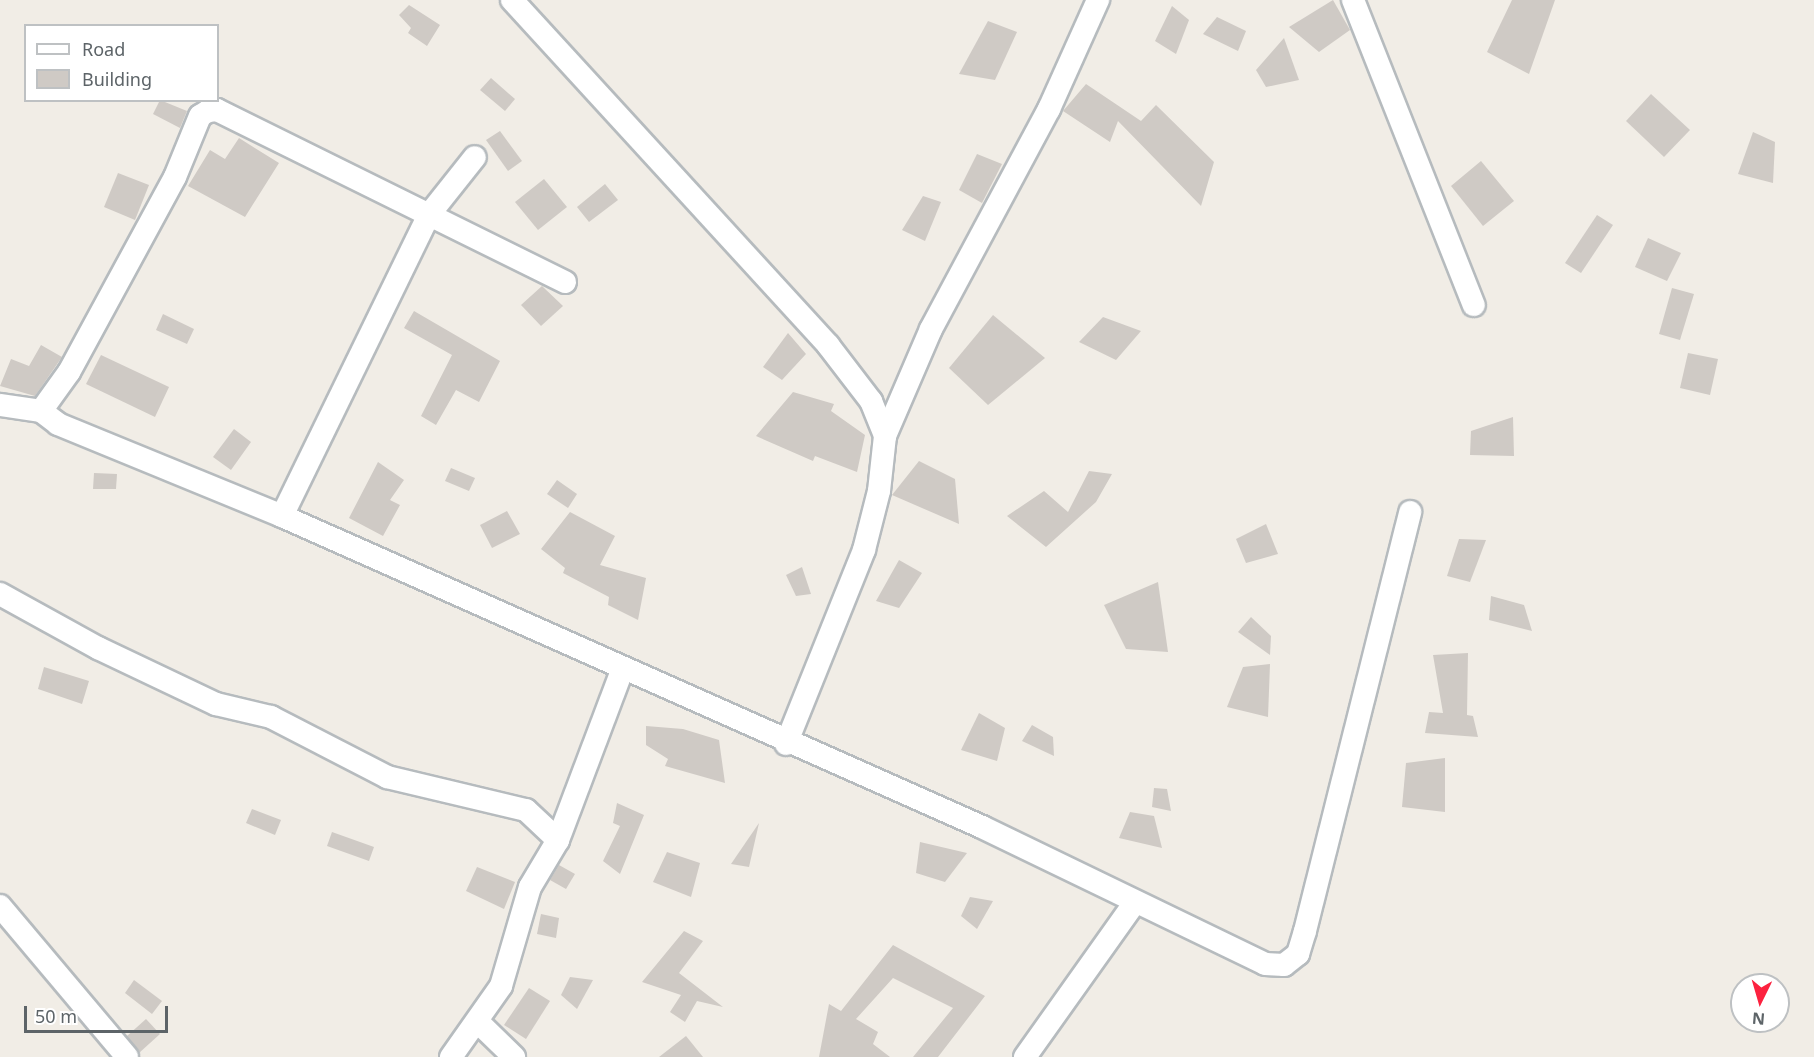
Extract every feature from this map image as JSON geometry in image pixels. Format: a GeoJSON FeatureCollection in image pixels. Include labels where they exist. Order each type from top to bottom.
{"type":"FeatureCollection","features":[{"type":"Feature","properties":{"kind":"street"},"geometry":{"type":"LineString","coordinates":[[512,0],[828,345],[871,401],[885,436]]}},
{"type":"Feature","properties":{"kind":"street"},"geometry":{"type":"LineString","coordinates":[[786,744],[864,550],[879,491],[885,436],[932,329],[1049,109],[1098,0]]}},
{"type":"Feature","properties":{"kind":"street"},"geometry":{"type":"LineString","coordinates":[[1353,0],[1474,305]]}},
{"type":"Feature","properties":{"kind":"street"},"geometry":{"type":"LineString","coordinates":[[41,411],[69,372],[175,177],[200,116],[208,111],[217,110],[565,282]]}},
{"type":"Feature","properties":{"kind":"street"},"geometry":{"type":"LineString","coordinates":[[282,516],[428,216],[475,157]]}},
{"type":"Feature","properties":{"kind":"street"},"geometry":{"type":"LineString","coordinates":[[0,405],[41,411],[58,424],[282,516],[786,744],[982,826],[1265,964],[1284,965],[1298,954],[1410,512]]}},
{"type":"Feature","properties":{"kind":"street"},"geometry":{"type":"LineString","coordinates":[[0,594],[206,699],[271,717],[387,777],[526,810],[558,840]]}},
{"type":"Feature","properties":{"kind":"street"},"geometry":{"type":"LineString","coordinates":[[451,1057],[479,1023],[501,986],[530,887],[558,840],[622,671]]}},
{"type":"Feature","properties":{"kind":"street"},"geometry":{"type":"LineString","coordinates":[[1025,1057],[1136,902]]}},
{"type":"Feature","properties":{"kind":"street"},"geometry":{"type":"LineString","coordinates":[[0,906],[127,1057]]}},
{"type":"Feature","properties":{"kind":"street"},"geometry":{"type":"LineString","coordinates":[[479,1023],[514,1057]]}},
{"type":"Feature","properties":{"kind":"building"},"geometry":{"type":"Polygon","coordinates":[[[1333,0],[1350,30],[1319,52],[1289,27],[1333,0]]]}},
{"type":"Feature","properties":{"kind":"building"},"geometry":{"type":"Polygon","coordinates":[[[1512,0],[1555,0],[1529,74],[1487,52],[1512,0]]]}},
{"type":"Feature","properties":{"kind":"building"},"geometry":{"type":"Polygon","coordinates":[[[409,5],[440,25],[427,46],[408,33],[411,28],[399,15],[409,5]]]}},
{"type":"Feature","properties":{"kind":"building"},"geometry":{"type":"Polygon","coordinates":[[[1172,6],[1189,20],[1176,54],[1155,41],[1172,6]]]}},
{"type":"Feature","properties":{"kind":"building"},"geometry":{"type":"Polygon","coordinates":[[[1217,17],[1246,31],[1238,51],[1203,34],[1217,17]]]}},
{"type":"Feature","properties":{"kind":"building"},"geometry":{"type":"Polygon","coordinates":[[[988,21],[1017,32],[995,80],[959,74],[988,21]]]}},
{"type":"Feature","properties":{"kind":"building"},"geometry":{"type":"Polygon","coordinates":[[[1284,38],[1299,80],[1266,87],[1256,70],[1284,38]]]}},
{"type":"Feature","properties":{"kind":"building"},"geometry":{"type":"Polygon","coordinates":[[[491,78],[515,99],[505,111],[480,90],[491,78]]]}},
{"type":"Feature","properties":{"kind":"building"},"geometry":{"type":"Polygon","coordinates":[[[1086,84],[1141,121],[1156,105],[1214,162],[1201,206],[1118,121],[1110,142],[1063,111],[1086,84]]]}},
{"type":"Feature","properties":{"kind":"building"},"geometry":{"type":"Polygon","coordinates":[[[1651,94],[1690,130],[1664,157],[1626,121],[1651,94]]]}},
{"type":"Feature","properties":{"kind":"building"},"geometry":{"type":"Polygon","coordinates":[[[159,102],[165,102],[187,111],[180,128],[153,114],[159,102]]]}},
{"type":"Feature","properties":{"kind":"building"},"geometry":{"type":"Polygon","coordinates":[[[500,131],[522,161],[508,171],[486,140],[500,131]]]}},
{"type":"Feature","properties":{"kind":"building"},"geometry":{"type":"Polygon","coordinates":[[[1753,132],[1775,142],[1773,183],[1738,174],[1753,132]]]}},
{"type":"Feature","properties":{"kind":"building"},"geometry":{"type":"Polygon","coordinates":[[[239,138],[279,163],[245,217],[188,186],[210,150],[225,159],[239,138]]]}},
{"type":"Feature","properties":{"kind":"building"},"geometry":{"type":"Polygon","coordinates":[[[977,154],[1002,164],[982,203],[959,190],[977,154]]]}},
{"type":"Feature","properties":{"kind":"building"},"geometry":{"type":"Polygon","coordinates":[[[1481,161],[1514,201],[1483,226],[1451,186],[1481,161]]]}},
{"type":"Feature","properties":{"kind":"building"},"geometry":{"type":"Polygon","coordinates":[[[118,173],[149,185],[135,220],[104,207],[118,173]]]}},
{"type":"Feature","properties":{"kind":"building"},"geometry":{"type":"Polygon","coordinates":[[[544,179],[567,207],[538,230],[515,202],[544,179]]]}},
{"type":"Feature","properties":{"kind":"building"},"geometry":{"type":"Polygon","coordinates":[[[605,184],[618,200],[589,222],[577,207],[605,184]]]}},
{"type":"Feature","properties":{"kind":"building"},"geometry":{"type":"Polygon","coordinates":[[[923,196],[941,202],[925,241],[902,230],[923,196]]]}},
{"type":"Feature","properties":{"kind":"building"},"geometry":{"type":"Polygon","coordinates":[[[1597,215],[1613,225],[1581,273],[1565,263],[1597,215]]]}},
{"type":"Feature","properties":{"kind":"building"},"geometry":{"type":"Polygon","coordinates":[[[1648,238],[1681,253],[1667,281],[1635,267],[1648,238]]]}},
{"type":"Feature","properties":{"kind":"building"},"geometry":{"type":"Polygon","coordinates":[[[542,286],[563,306],[541,326],[521,305],[542,286]]]}},
{"type":"Feature","properties":{"kind":"building"},"geometry":{"type":"Polygon","coordinates":[[[1672,288],[1694,294],[1680,340],[1659,334],[1672,288]]]}},
{"type":"Feature","properties":{"kind":"building"},"geometry":{"type":"Polygon","coordinates":[[[414,311],[500,361],[479,402],[456,390],[436,425],[421,416],[452,355],[404,328],[414,311]]]}},
{"type":"Feature","properties":{"kind":"building"},"geometry":{"type":"Polygon","coordinates":[[[163,314],[194,329],[187,344],[156,330],[163,314]]]}},
{"type":"Feature","properties":{"kind":"building"},"geometry":{"type":"Polygon","coordinates":[[[993,315],[1045,358],[988,405],[949,368],[993,315]]]}},
{"type":"Feature","properties":{"kind":"building"},"geometry":{"type":"Polygon","coordinates":[[[1103,317],[1141,331],[1116,360],[1079,342],[1103,317]]]}},
{"type":"Feature","properties":{"kind":"building"},"geometry":{"type":"Polygon","coordinates":[[[788,333],[806,354],[782,380],[763,367],[788,333]]]}},
{"type":"Feature","properties":{"kind":"building"},"geometry":{"type":"Polygon","coordinates":[[[41,345],[62,357],[35,396],[0,386],[11,359],[29,366],[41,345]]]}},
{"type":"Feature","properties":{"kind":"building"},"geometry":{"type":"Polygon","coordinates":[[[1688,353],[1718,359],[1710,395],[1680,388],[1688,353]]]}},
{"type":"Feature","properties":{"kind":"building"},"geometry":{"type":"Polygon","coordinates":[[[101,355],[169,387],[155,417],[86,384],[101,355]]]}},
{"type":"Feature","properties":{"kind":"building"},"geometry":{"type":"Polygon","coordinates":[[[793,392],[834,404],[831,411],[865,435],[857,472],[815,456],[813,461],[756,436],[793,392]]]}},
{"type":"Feature","properties":{"kind":"building"},"geometry":{"type":"Polygon","coordinates":[[[1513,417],[1514,456],[1470,455],[1471,431],[1513,417]]]}},
{"type":"Feature","properties":{"kind":"building"},"geometry":{"type":"Polygon","coordinates":[[[234,429],[251,442],[231,470],[213,457],[234,429]]]}},
{"type":"Feature","properties":{"kind":"building"},"geometry":{"type":"Polygon","coordinates":[[[919,461],[955,479],[959,524],[892,495],[919,461]]]}},
{"type":"Feature","properties":{"kind":"building"},"geometry":{"type":"Polygon","coordinates":[[[378,462],[404,480],[390,500],[400,505],[383,536],[349,518],[378,462]]]}},
{"type":"Feature","properties":{"kind":"building"},"geometry":{"type":"Polygon","coordinates":[[[451,468],[475,478],[469,491],[445,481],[451,468]]]}},
{"type":"Feature","properties":{"kind":"building"},"geometry":{"type":"Polygon","coordinates":[[[1089,471],[1112,474],[1096,502],[1046,547],[1007,516],[1044,491],[1068,512],[1089,471]]]}},
{"type":"Feature","properties":{"kind":"building"},"geometry":{"type":"Polygon","coordinates":[[[94,473],[117,474],[116,489],[93,489],[94,473]]]}},
{"type":"Feature","properties":{"kind":"building"},"geometry":{"type":"Polygon","coordinates":[[[557,480],[577,494],[568,508],[547,494],[557,480]]]}},
{"type":"Feature","properties":{"kind":"building"},"geometry":{"type":"Polygon","coordinates":[[[507,511],[520,534],[492,548],[480,525],[507,511]]]}},
{"type":"Feature","properties":{"kind":"building"},"geometry":{"type":"Polygon","coordinates":[[[570,512],[615,536],[600,565],[646,578],[638,620],[608,605],[609,597],[563,573],[565,568],[541,549],[570,512]]]}},
{"type":"Feature","properties":{"kind":"building"},"geometry":{"type":"Polygon","coordinates":[[[1266,524],[1278,554],[1246,563],[1236,539],[1266,524]]]}},
{"type":"Feature","properties":{"kind":"building"},"geometry":{"type":"Polygon","coordinates":[[[1459,539],[1486,540],[1470,582],[1447,576],[1459,539]]]}},
{"type":"Feature","properties":{"kind":"building"},"geometry":{"type":"Polygon","coordinates":[[[899,560],[922,573],[899,608],[876,601],[899,560]]]}},
{"type":"Feature","properties":{"kind":"building"},"geometry":{"type":"Polygon","coordinates":[[[802,567],[811,594],[796,596],[786,575],[802,567]]]}},
{"type":"Feature","properties":{"kind":"building"},"geometry":{"type":"Polygon","coordinates":[[[1158,582],[1168,652],[1126,649],[1104,605],[1158,582]]]}},
{"type":"Feature","properties":{"kind":"building"},"geometry":{"type":"Polygon","coordinates":[[[1491,596],[1524,605],[1532,631],[1489,620],[1491,596]]]}},
{"type":"Feature","properties":{"kind":"building"},"geometry":{"type":"Polygon","coordinates":[[[1251,617],[1271,636],[1270,655],[1238,632],[1251,617]]]}},
{"type":"Feature","properties":{"kind":"building"},"geometry":{"type":"Polygon","coordinates":[[[1468,653],[1467,715],[1473,716],[1478,737],[1425,733],[1429,712],[1443,713],[1433,655],[1468,653]]]}},
{"type":"Feature","properties":{"kind":"building"},"geometry":{"type":"Polygon","coordinates":[[[1270,664],[1268,717],[1227,707],[1243,667],[1270,664]]]}},
{"type":"Feature","properties":{"kind":"building"},"geometry":{"type":"Polygon","coordinates":[[[44,667],[89,681],[82,704],[38,689],[44,667]]]}},
{"type":"Feature","properties":{"kind":"building"},"geometry":{"type":"Polygon","coordinates":[[[979,713],[1005,728],[997,761],[961,750],[979,713]]]}},
{"type":"Feature","properties":{"kind":"building"},"geometry":{"type":"Polygon","coordinates":[[[1032,725],[1053,737],[1054,756],[1022,741],[1032,725]]]}},
{"type":"Feature","properties":{"kind":"building"},"geometry":{"type":"Polygon","coordinates":[[[646,726],[683,729],[719,740],[725,783],[665,766],[668,759],[646,745],[646,726]]]}},
{"type":"Feature","properties":{"kind":"building"},"geometry":{"type":"Polygon","coordinates":[[[1445,758],[1445,812],[1402,807],[1406,763],[1445,758]]]}},
{"type":"Feature","properties":{"kind":"building"},"geometry":{"type":"Polygon","coordinates":[[[1154,788],[1167,789],[1171,811],[1152,807],[1154,788]]]}},
{"type":"Feature","properties":{"kind":"building"},"geometry":{"type":"Polygon","coordinates":[[[617,803],[644,815],[620,874],[603,861],[620,826],[613,823],[617,803]]]}},
{"type":"Feature","properties":{"kind":"building"},"geometry":{"type":"Polygon","coordinates":[[[252,809],[281,820],[275,835],[246,823],[252,809]]]}},
{"type":"Feature","properties":{"kind":"building"},"geometry":{"type":"Polygon","coordinates":[[[1130,812],[1154,816],[1162,848],[1119,838],[1130,812]]]}},
{"type":"Feature","properties":{"kind":"building"},"geometry":{"type":"Polygon","coordinates":[[[759,823],[749,867],[731,864],[759,823]]]}},
{"type":"Feature","properties":{"kind":"building"},"geometry":{"type":"Polygon","coordinates":[[[332,832],[374,847],[369,861],[327,846],[332,832]]]}},
{"type":"Feature","properties":{"kind":"building"},"geometry":{"type":"Polygon","coordinates":[[[920,842],[967,853],[945,882],[916,873],[920,842]]]}},
{"type":"Feature","properties":{"kind":"building"},"geometry":{"type":"Polygon","coordinates":[[[667,852],[700,863],[691,897],[653,882],[667,852]]]}},
{"type":"Feature","properties":{"kind":"building"},"geometry":{"type":"Polygon","coordinates":[[[559,865],[575,874],[566,889],[550,880],[559,865]]]}},
{"type":"Feature","properties":{"kind":"building"},"geometry":{"type":"Polygon","coordinates":[[[477,867],[515,882],[504,909],[466,891],[477,867]]]}},
{"type":"Feature","properties":{"kind":"building"},"geometry":{"type":"Polygon","coordinates":[[[970,897],[993,901],[977,929],[961,916],[970,897]]]}},
{"type":"Feature","properties":{"kind":"building"},"geometry":{"type":"Polygon","coordinates":[[[541,914],[559,918],[556,938],[537,934],[541,914]]]}},
{"type":"Feature","properties":{"kind":"building"},"geometry":{"type":"Polygon","coordinates":[[[684,931],[703,941],[679,973],[723,1007],[697,1001],[685,1022],[670,1012],[681,995],[642,982],[684,931]]]}},
{"type":"Feature","properties":{"kind":"building"},"geometry":{"type":"Polygon","coordinates":[[[893,945],[985,996],[938,1057],[913,1057],[953,1008],[893,978],[856,1019],[878,1032],[873,1044],[890,1057],[819,1057],[829,1004],[841,1011],[893,945]]]}},
{"type":"Feature","properties":{"kind":"building"},"geometry":{"type":"Polygon","coordinates":[[[570,977],[593,980],[577,1009],[561,995],[570,977]]]}},
{"type":"Feature","properties":{"kind":"building"},"geometry":{"type":"Polygon","coordinates":[[[134,980],[162,1001],[152,1014],[125,993],[134,980]]]}},
{"type":"Feature","properties":{"kind":"building"},"geometry":{"type":"Polygon","coordinates":[[[529,988],[550,1001],[526,1039],[504,1025],[529,988]]]}},
{"type":"Feature","properties":{"kind":"building"},"geometry":{"type":"Polygon","coordinates":[[[146,1019],[160,1034],[139,1053],[127,1036],[146,1019]]]}},
{"type":"Feature","properties":{"kind":"building"},"geometry":{"type":"Polygon","coordinates":[[[686,1036],[703,1057],[659,1057],[686,1036]]]}}]}
